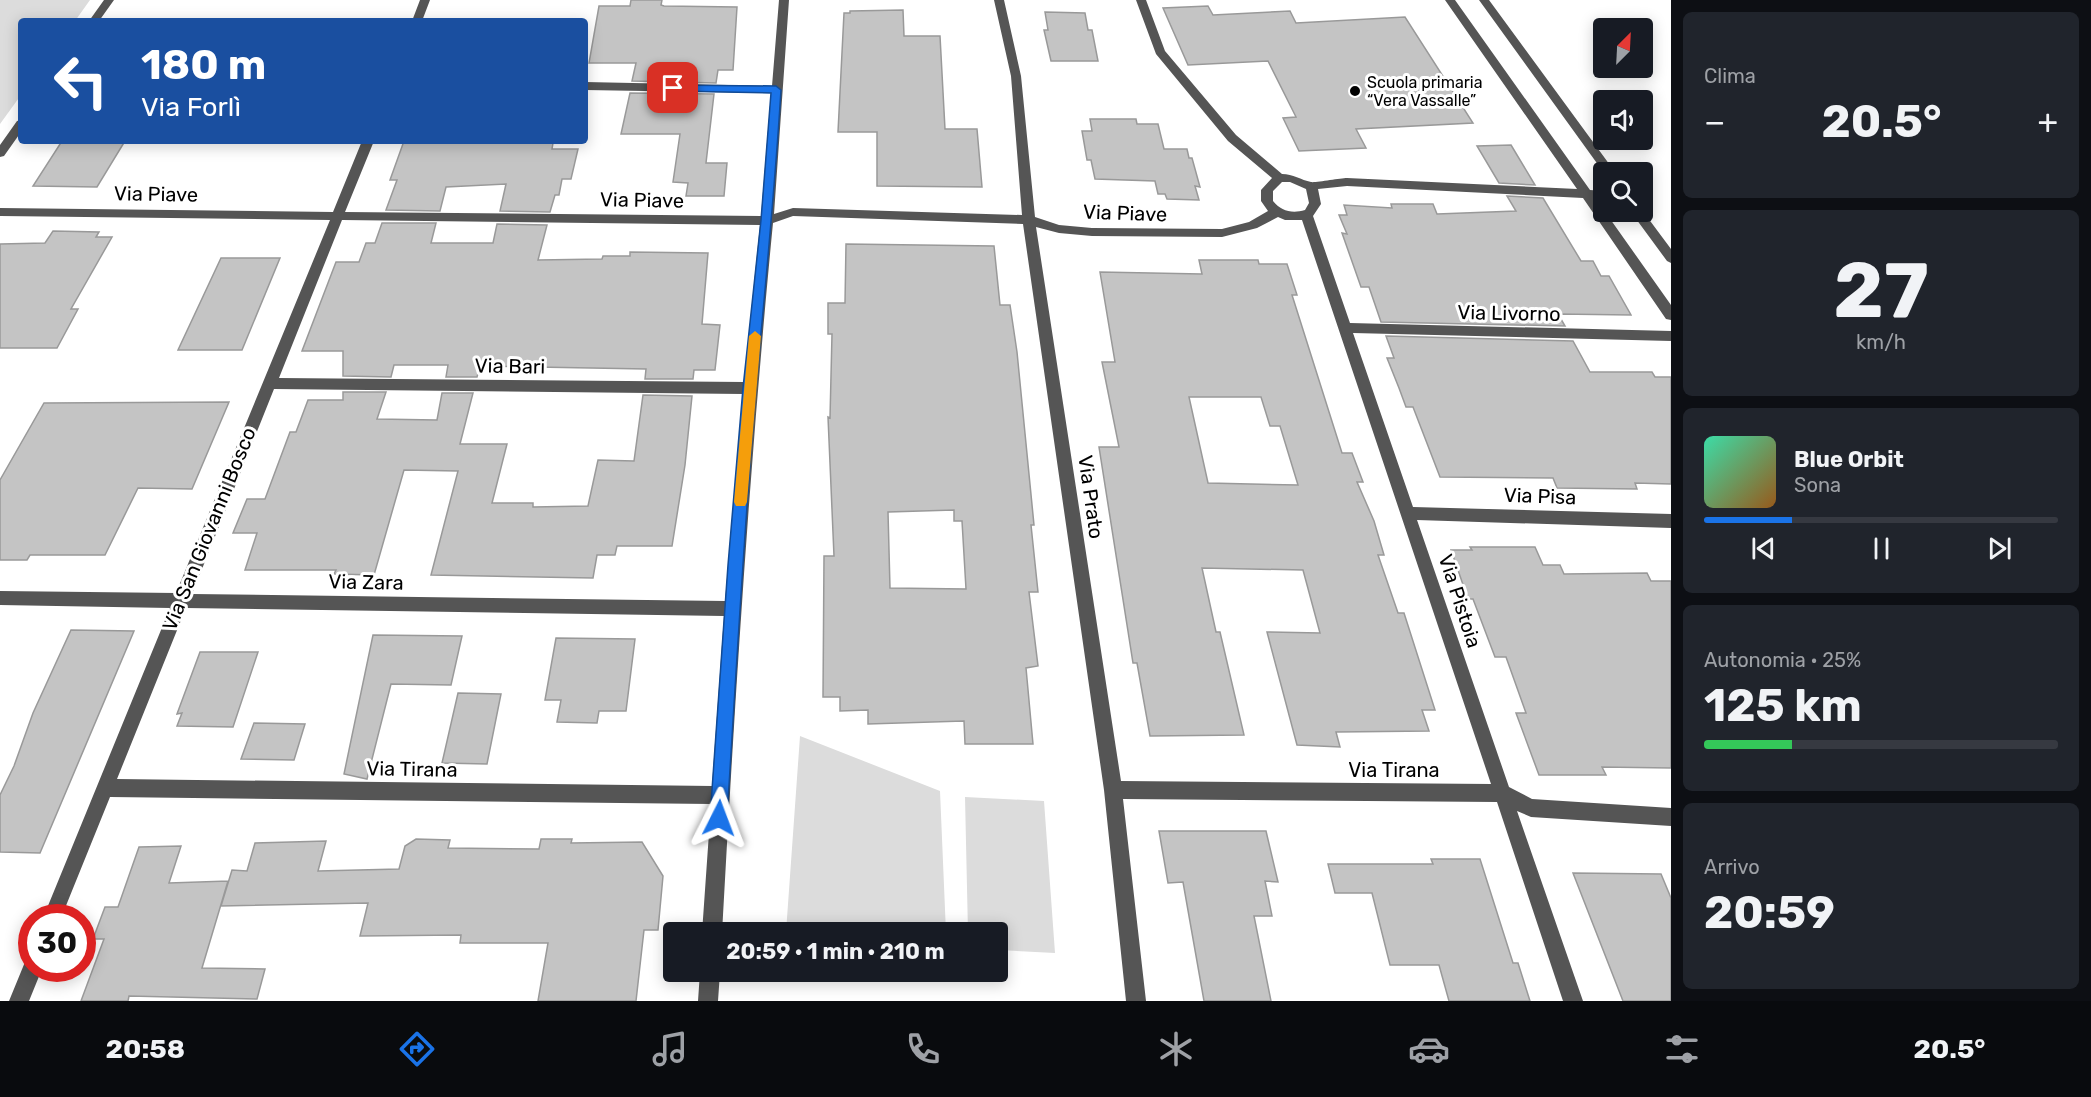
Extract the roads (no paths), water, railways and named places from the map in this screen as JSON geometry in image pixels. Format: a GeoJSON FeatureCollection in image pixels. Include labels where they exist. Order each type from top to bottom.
{"type":"FeatureCollection","features":[{"type":"Feature","properties":{"kind":"street"},"geometry":{"type":"LineString","coordinates":[[96,18],[109,0]]}},
{"type":"Feature","properties":{"kind":"street"},"geometry":{"type":"LineString","coordinates":[[418,18],[425,0]]}},
{"type":"Feature","properties":{"kind":"street"},"geometry":{"type":"LineString","coordinates":[[713,922],[732,609],[750,388],[767,220],[783,0]]}},
{"type":"Feature","properties":{"kind":"street","name":"Via Prato"},"geometry":{"type":"LineString","coordinates":[[999,0],[1016,76],[1029,220],[1113,790],[1136,1001]]}},
{"type":"Feature","properties":{"kind":"street"},"geometry":{"type":"LineString","coordinates":[[1142,0],[1160,52],[1232,138],[1279,178]]}},
{"type":"Feature","properties":{"kind":"street"},"geometry":{"type":"LineString","coordinates":[[1450,0],[1671,315]]}},
{"type":"Feature","properties":{"kind":"street"},"geometry":{"type":"LineString","coordinates":[[1484,0],[1602,162]]}},
{"type":"Feature","properties":{"kind":"street"},"geometry":{"type":"LineString","coordinates":[[588,86],[776,90]]}},
{"type":"Feature","properties":{"kind":"street"},"geometry":{"type":"LineString","coordinates":[[0,153],[18,128]]}},
{"type":"Feature","properties":{"kind":"street","name":"Via San Giovanni Bosco"},"geometry":{"type":"LineString","coordinates":[[58,904],[367,144]]}},
{"type":"Feature","properties":{"kind":"street"},"geometry":{"type":"LineString","coordinates":[[1312,187],[1314,203],[1306,214],[1295,217],[1275,213],[1269,203],[1268,194],[1274,182],[1279,178],[1292,178],[1312,187],[1326,183],[1347,182],[1593,194]]}},
{"type":"Feature","properties":{"kind":"street","name":"Via Piave"},"geometry":{"type":"LineString","coordinates":[[0,212],[767,220],[793,212],[1029,220],[1059,229],[1092,232],[1222,233],[1253,225],[1275,213]]}},
{"type":"Feature","properties":{"kind":"street","name":"Via Pistoia"},"geometry":{"type":"LineString","coordinates":[[1306,214],[1574,1001]]}},
{"type":"Feature","properties":{"kind":"street"},"geometry":{"type":"LineString","coordinates":[[1644,222],[1671,258]]}},
{"type":"Feature","properties":{"kind":"street","name":"Via Livorno"},"geometry":{"type":"LineString","coordinates":[[1345,328],[1671,336]]}},
{"type":"Feature","properties":{"kind":"street","name":"Via Bari"},"geometry":{"type":"LineString","coordinates":[[269,382],[750,388]]}},
{"type":"Feature","properties":{"kind":"street","name":"Via Pisa"},"geometry":{"type":"LineString","coordinates":[[1408,513],[1671,521]]}},
{"type":"Feature","properties":{"kind":"street","name":"Via Zara"},"geometry":{"type":"LineString","coordinates":[[0,598],[732,609]]}},
{"type":"Feature","properties":{"kind":"street","name":"Via Tirana"},"geometry":{"type":"LineString","coordinates":[[105,788],[720,795]]}},
{"type":"Feature","properties":{"kind":"street","name":"Via Tirana"},"geometry":{"type":"LineString","coordinates":[[1113,790],[1502,793],[1531,808],[1671,817]]}},
{"type":"Feature","properties":{"kind":"street"},"geometry":{"type":"LineString","coordinates":[[19,1001],[27,982]]}},
{"type":"Feature","properties":{"kind":"street"},"geometry":{"type":"LineString","coordinates":[[708,1001],[709,982]]}},
{"type":"Feature","properties":{"kind":"place","name":"Scuola primaria “Vera Vassalle”"},"geometry":{"type":"Point","coordinates":[1355,91]}}]}
